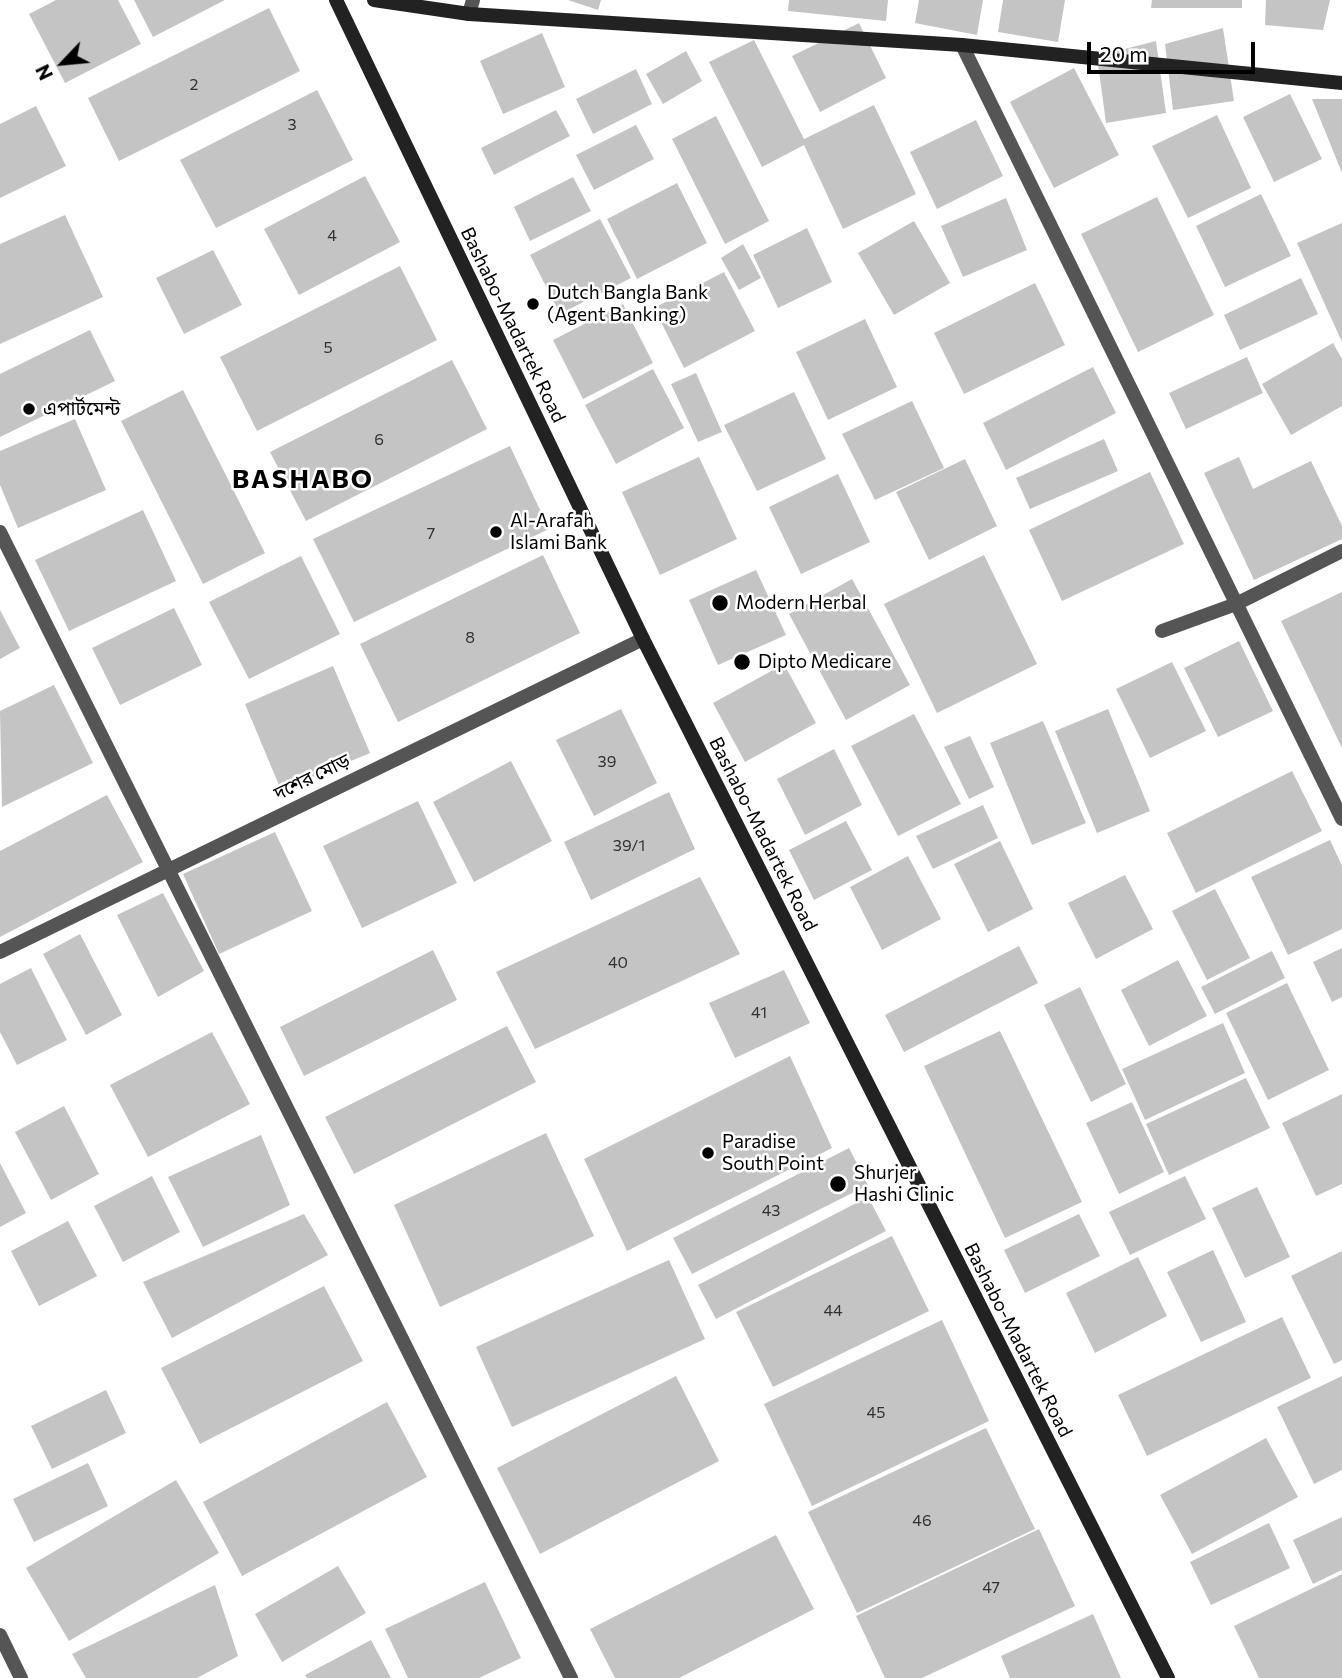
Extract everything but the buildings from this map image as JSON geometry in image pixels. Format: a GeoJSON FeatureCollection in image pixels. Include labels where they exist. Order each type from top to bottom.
{"type":"FeatureCollection","features":[{"type":"Feature","properties":{"kind":"street","name":"Bashabo-Madartek Road"},"geometry":{"type":"LineString","coordinates":[[336,0],[643,639],[1168,1678]]}},
{"type":"Feature","properties":{"kind":"street"},"geometry":{"type":"LineString","coordinates":[[374,0],[962,45],[1342,83]]}},
{"type":"Feature","properties":{"kind":"street"},"geometry":{"type":"LineString","coordinates":[[962,45],[1342,819]]}},
{"type":"Feature","properties":{"kind":"street"},"geometry":{"type":"LineString","coordinates":[[0,532],[571,1678]]}},
{"type":"Feature","properties":{"kind":"street"},"geometry":{"type":"LineString","coordinates":[[1162,631],[1236,604],[1342,551]]}},
{"type":"Feature","properties":{"kind":"street","name":"দশের মোড়"},"geometry":{"type":"LineString","coordinates":[[0,952],[169,867],[643,639]]}},
{"type":"Feature","properties":{"kind":"street"},"geometry":{"type":"LineString","coordinates":[[0,1634],[21,1678]]}},
{"type":"Feature","properties":{"kind":"place","name":"Dutch Bangla Bank (Agent Banking)"},"geometry":{"type":"Point","coordinates":[533,304]}},
{"type":"Feature","properties":{"kind":"place","name":"এপার্টমেন্ট"},"geometry":{"type":"Point","coordinates":[29,409]}},
{"type":"Feature","properties":{"kind":"place","name":"Al-Arafah Islami Bank"},"geometry":{"type":"Point","coordinates":[496,532]}},
{"type":"Feature","properties":{"kind":"place","name":"Modern Herbal"},"geometry":{"type":"Point","coordinates":[720,603]}},
{"type":"Feature","properties":{"kind":"place","name":"Dipto Medicare"},"geometry":{"type":"Point","coordinates":[742,662]}},
{"type":"Feature","properties":{"kind":"place","name":"Paradise South Point"},"geometry":{"type":"Point","coordinates":[708,1153]}},
{"type":"Feature","properties":{"kind":"place","name":"Shurjer Hashi Clinic"},"geometry":{"type":"Point","coordinates":[838,1184]}},
{"type":"Feature","properties":{"kind":"district","name":"BASHABO"},"geometry":{"type":"Point","coordinates":[303,479]}}]}
